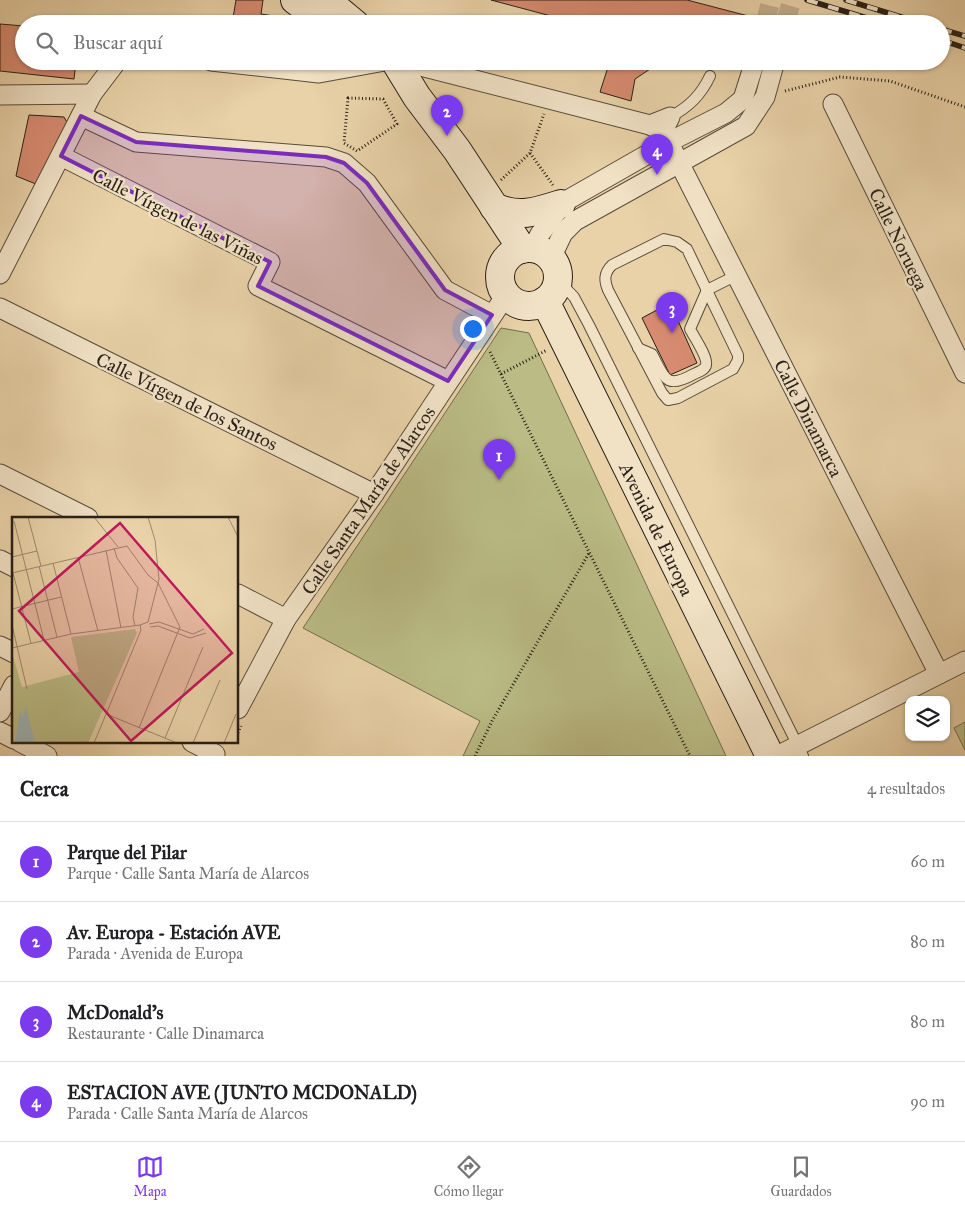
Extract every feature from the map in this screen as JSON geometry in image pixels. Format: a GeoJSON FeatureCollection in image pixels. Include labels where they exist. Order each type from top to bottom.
{"type":"FeatureCollection","features":[{"type":"Feature","properties":{"kind":"main road"},"geometry":{"type":"LineString","coordinates":[[295,0],[314,15]]}},
{"type":"Feature","properties":{"kind":"main road"},"geometry":{"type":"LineString","coordinates":[[326,0],[344,15]]}},
{"type":"Feature","properties":{"kind":"main road","name":"Avenida de Europa"},"geometry":{"type":"LineString","coordinates":[[401,70],[490,200],[529,281],[770,756]]}},
{"type":"Feature","properties":{"kind":"main road"},"geometry":{"type":"LineString","coordinates":[[490,200],[505,212],[516,214],[534,213],[563,203]]}},
{"type":"Feature","properties":{"kind":"main road","name":"Avenida de Europa"},"geometry":{"type":"LineString","coordinates":[[529,281],[548,350],[751,756]]}},
{"type":"Feature","properties":{"kind":"street"},"geometry":{"type":"LineString","coordinates":[[0,274],[92,94],[110,70]]}},
{"type":"Feature","properties":{"kind":"street"},"geometry":{"type":"LineString","coordinates":[[292,70],[319,73],[336,70]]}},
{"type":"Feature","properties":{"kind":"street"},"geometry":{"type":"LineString","coordinates":[[436,70],[663,129]]}},
{"type":"Feature","properties":{"kind":"street","name":"Calle Santa María de Alarcos"},"geometry":{"type":"LineString","coordinates":[[529,281],[540,234],[563,203],[663,129],[726,113],[743,99],[752,70]]}},
{"type":"Feature","properties":{"kind":"street","name":"Calle Santa María de Alarcos"},"geometry":{"type":"LineString","coordinates":[[239,705],[244,683],[286,618],[374,494],[448,381],[529,281],[563,233],[575,221],[746,126],[765,97],[773,70]]}},
{"type":"Feature","properties":{"kind":"street"},"geometry":{"type":"LineString","coordinates":[[0,95],[92,94]]}},
{"type":"Feature","properties":{"kind":"street","name":"Calle Noruega"},"geometry":{"type":"LineString","coordinates":[[833,104],[965,373]]}},
{"type":"Feature","properties":{"kind":"street"},"geometry":{"type":"LineString","coordinates":[[81,116],[136,142],[326,157],[344,163],[367,183],[445,290],[529,281]]}},
{"type":"Feature","properties":{"kind":"street","name":"Calle Dinamarca"},"geometry":{"type":"LineString","coordinates":[[663,129],[939,674]]}},
{"type":"Feature","properties":{"kind":"street","name":"Calle Vírgen de las Viñas"},"geometry":{"type":"LineString","coordinates":[[61,156],[270,262],[258,286],[448,381]]}},
{"type":"Feature","properties":{"kind":"street","name":"Calle Vírgen de los Santos"},"geometry":{"type":"LineString","coordinates":[[0,308],[374,494]]}},
{"type":"Feature","properties":{"kind":"street"},"geometry":{"type":"LineString","coordinates":[[0,474],[86,517]]}},
{"type":"Feature","properties":{"kind":"street"},"geometry":{"type":"LineString","coordinates":[[0,560],[12,566]]}},
{"type":"Feature","properties":{"kind":"street"},"geometry":{"type":"LineString","coordinates":[[239,594],[286,618]]}},
{"type":"Feature","properties":{"kind":"street"},"geometry":{"type":"LineString","coordinates":[[0,646],[12,652]]}},
{"type":"Feature","properties":{"kind":"street"},"geometry":{"type":"LineString","coordinates":[[777,756],[800,751],[965,661]]}},
{"type":"Feature","properties":{"kind":"street"},"geometry":{"type":"LineString","coordinates":[[0,712],[12,690]]}},
{"type":"Feature","properties":{"kind":"street"},"geometry":{"type":"LineString","coordinates":[[0,732],[12,738]]}},
{"type":"Feature","properties":{"kind":"street"},"geometry":{"type":"LineString","coordinates":[[24,744],[47,756]]}},
{"type":"Feature","properties":{"kind":"street"},"geometry":{"type":"LineString","coordinates":[[197,744],[216,751]]}},
{"type":"Feature","properties":{"kind":"lane"},"geometry":{"type":"LineString","coordinates":[[663,129],[694,100],[704,88],[710,76]]}},
{"type":"Feature","properties":{"kind":"lane"},"geometry":{"type":"LineString","coordinates":[[664,239],[669,239],[678,242],[687,249],[707,290],[738,355],[738,360],[733,369],[678,398],[668,400],[662,393],[608,290],[604,280],[606,271],[612,265],[664,239]]}},
{"type":"Feature","properties":{"kind":"lane"},"geometry":{"type":"LineString","coordinates":[[638,348],[652,354],[664,377],[669,381],[682,381],[704,368],[707,363],[705,357],[690,329],[707,290],[737,275]]}},
{"type":"Feature","properties":{"kind":"lane"},"geometry":{"type":"LineString","coordinates":[[529,281],[574,297],[800,751]]}},
{"type":"Feature","properties":{"kind":"path"},"geometry":{"type":"LineString","coordinates":[[765,97],[840,77],[890,81],[965,107]]}},
{"type":"Feature","properties":{"kind":"path"},"geometry":{"type":"LineString","coordinates":[[348,98],[383,99],[397,124],[357,151],[344,143],[348,98]]}},
{"type":"Feature","properties":{"kind":"path"},"geometry":{"type":"LineString","coordinates":[[490,200],[530,153],[549,99]]}},
{"type":"Feature","properties":{"kind":"path"},"geometry":{"type":"LineString","coordinates":[[530,153],[563,203]]}},
{"type":"Feature","properties":{"kind":"path"},"geometry":{"type":"LineString","coordinates":[[486,345],[690,756]]}},
{"type":"Feature","properties":{"kind":"path"},"geometry":{"type":"LineString","coordinates":[[501,374],[548,350]]}},
{"type":"Feature","properties":{"kind":"path"},"geometry":{"type":"LineString","coordinates":[[475,756],[492,721],[589,552]]}},
{"type":"Feature","properties":{"kind":"highlighted area"},"geometry":{"type":"Polygon","coordinates":[[[81,116],[136,142],[326,157],[344,163],[367,183],[445,290],[492,315],[448,381],[258,286],[270,262],[61,156],[81,116]]]}},
{"type":"Feature","properties":{"kind":"green space"},"geometry":{"type":"Polygon","coordinates":[[[501,328],[529,333],[726,756],[463,756],[480,721],[303,628],[501,328]]]}},
{"type":"Feature","properties":{"kind":"green space"},"geometry":{"type":"Polygon","coordinates":[[[965,722],[965,750],[954,728],[965,722]]]}},
{"type":"Feature","properties":{"kind":"building"},"geometry":{"type":"Polygon","coordinates":[[[236,0],[263,0],[261,14],[268,15],[234,15],[236,0]]]}},
{"type":"Feature","properties":{"kind":"building"},"geometry":{"type":"Polygon","coordinates":[[[491,0],[687,0],[744,15],[547,15],[491,0]]]}},
{"type":"Feature","properties":{"kind":"building"},"geometry":{"type":"Polygon","coordinates":[[[0,24],[15,25],[15,70],[75,70],[74,79],[0,71],[0,24]]]}},
{"type":"Feature","properties":{"kind":"building"},"geometry":{"type":"Polygon","coordinates":[[[607,70],[648,70],[635,79],[631,101],[600,92],[607,70]]]}},
{"type":"Feature","properties":{"kind":"building"},"geometry":{"type":"Polygon","coordinates":[[[29,115],[64,117],[68,124],[36,184],[16,176],[29,115]]]}},
{"type":"Feature","properties":{"kind":"building"},"geometry":{"type":"Polygon","coordinates":[[[670,303],[697,363],[670,375],[642,318],[670,303]]]}},
{"type":"Feature","properties":{"kind":"tunnel"},"geometry":{"type":"LineString","coordinates":[[767,15],[771,0]]}},
{"type":"Feature","properties":{"kind":"tunnel"},"geometry":{"type":"LineString","coordinates":[[788,15],[792,0]]}},
{"type":"Feature","properties":{"kind":"railway"},"geometry":{"type":"LineString","coordinates":[[807,0],[857,15]]}},
{"type":"Feature","properties":{"kind":"railway"},"geometry":{"type":"LineString","coordinates":[[846,0],[895,15]]}},
{"type":"Feature","properties":{"kind":"railway"},"geometry":{"type":"LineString","coordinates":[[950,32],[965,36]]}},
{"type":"Feature","properties":{"kind":"railway"},"geometry":{"type":"LineString","coordinates":[[950,43],[965,48]]}},
{"type":"Feature","properties":{"kind":"place","name":"Av. Europa - Estación AVE"},"geometry":{"type":"Point","coordinates":[447,136]}},
{"type":"Feature","properties":{"kind":"place","name":"ESTACION AVE (JUNTO MCDONALD)"},"geometry":{"type":"Point","coordinates":[657,175]}},
{"type":"Feature","properties":{"kind":"place","name":"McDonald's"},"geometry":{"type":"Point","coordinates":[672,333]}},
{"type":"Feature","properties":{"kind":"place","name":"Parque del Pilar"},"geometry":{"type":"Point","coordinates":[499,480]}}]}
